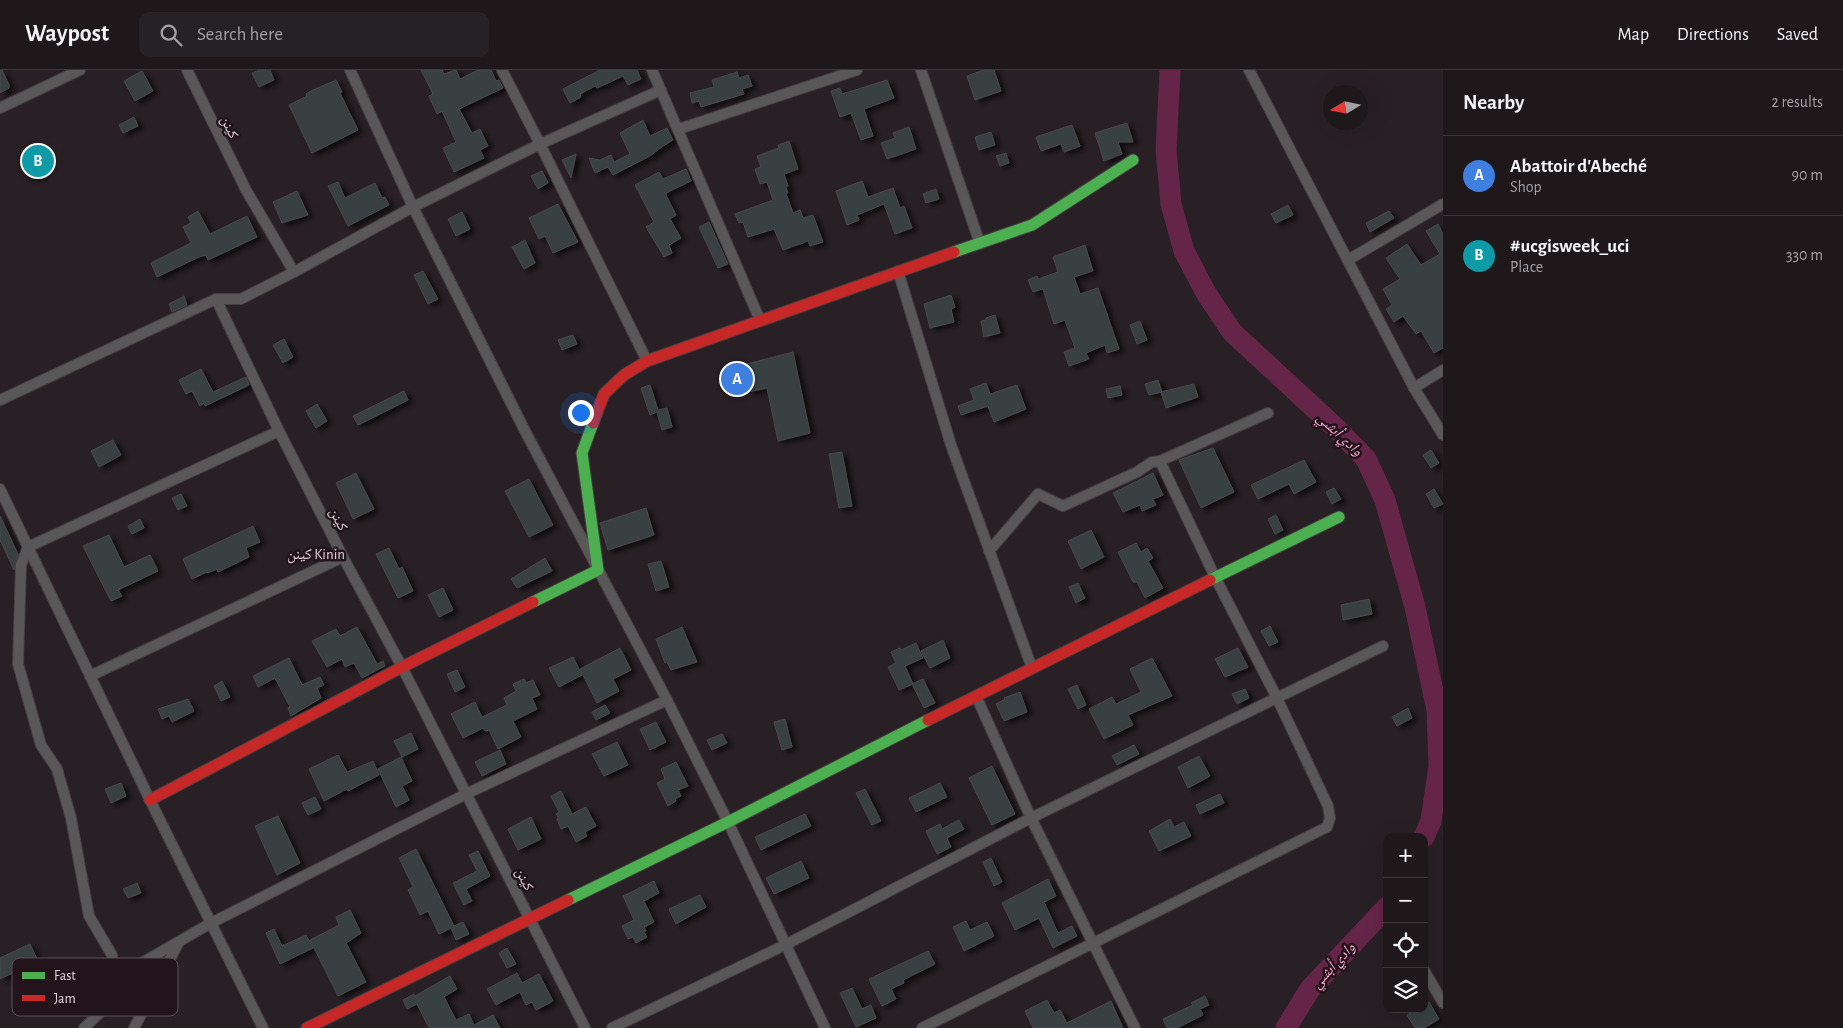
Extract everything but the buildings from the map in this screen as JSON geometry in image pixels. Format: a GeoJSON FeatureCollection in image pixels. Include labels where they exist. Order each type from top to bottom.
{"type":"FeatureCollection","features":[{"type":"Feature","properties":{"kind":"street"},"geometry":{"type":"LineString","coordinates":[[0,108],[80,70]]}},
{"type":"Feature","properties":{"kind":"street","name":"كينن"},"geometry":{"type":"LineString","coordinates":[[187,70],[246,190],[294,272]]}},
{"type":"Feature","properties":{"kind":"street"},"geometry":{"type":"LineString","coordinates":[[350,70],[413,207],[524,431],[667,700],[728,822],[825,1028]]}},
{"type":"Feature","properties":{"kind":"street"},"geometry":{"type":"LineString","coordinates":[[502,70],[646,361]]}},
{"type":"Feature","properties":{"kind":"street"},"geometry":{"type":"LineString","coordinates":[[652,70],[760,320]]}},
{"type":"Feature","properties":{"kind":"street"},"geometry":{"type":"LineString","coordinates":[[679,129],[857,70]]}},
{"type":"Feature","properties":{"kind":"street"},"geometry":{"type":"LineString","coordinates":[[921,70],[980,244]]}},
{"type":"Feature","properties":{"kind":"street"},"geometry":{"type":"LineString","coordinates":[[1249,70],[1414,388],[1443,435]]}},
{"type":"Feature","properties":{"kind":"street"},"geometry":{"type":"LineString","coordinates":[[0,400],[216,299],[241,299],[413,207],[540,144],[661,90]]}},
{"type":"Feature","properties":{"kind":"street"},"geometry":{"type":"LineString","coordinates":[[598,570],[582,454],[604,394],[624,375],[646,361],[1032,225],[1133,160]]}},
{"type":"Feature","properties":{"kind":"street"},"geometry":{"type":"LineString","coordinates":[[1348,260],[1443,204]]}},
{"type":"Feature","properties":{"kind":"street"},"geometry":{"type":"LineString","coordinates":[[898,271],[951,445],[1032,668]]}},
{"type":"Feature","properties":{"kind":"street","name":"كينن"},"geometry":{"type":"LineString","coordinates":[[216,299],[279,431],[402,667],[585,1028]]}},
{"type":"Feature","properties":{"kind":"street"},"geometry":{"type":"LineString","coordinates":[[1414,388],[1443,370]]}},
{"type":"Feature","properties":{"kind":"street"},"geometry":{"type":"LineString","coordinates":[[989,551],[1038,494],[1064,506],[1137,472],[1152,462],[1268,413]]}},
{"type":"Feature","properties":{"kind":"street"},"geometry":{"type":"LineString","coordinates":[[112,958],[89,916],[72,818],[57,769],[41,745],[18,664],[21,565],[28,547],[279,431]]}},
{"type":"Feature","properties":{"kind":"street"},"geometry":{"type":"LineString","coordinates":[[922,1028],[1327,827],[1330,818],[1328,806],[1277,698],[1214,577],[1160,460]]}},
{"type":"Feature","properties":{"kind":"street"},"geometry":{"type":"LineString","coordinates":[[0,489],[150,800],[263,1028]]}},
{"type":"Feature","properties":{"kind":"street"},"geometry":{"type":"LineString","coordinates":[[307,1028],[728,822],[1214,577],[1339,517]]}},
{"type":"Feature","properties":{"kind":"street"},"geometry":{"type":"LineString","coordinates":[[90,676],[343,557]]}},
{"type":"Feature","properties":{"kind":"street"},"geometry":{"type":"LineString","coordinates":[[150,800],[402,667],[598,570]]}},
{"type":"Feature","properties":{"kind":"street"},"geometry":{"type":"LineString","coordinates":[[612,1028],[785,945],[1031,818],[1383,646]]}},
{"type":"Feature","properties":{"kind":"street"},"geometry":{"type":"LineString","coordinates":[[976,696],[1031,818],[1135,1028]]}},
{"type":"Feature","properties":{"kind":"street"},"geometry":{"type":"LineString","coordinates":[[150,958],[211,923],[466,794],[667,700]]}},
{"type":"Feature","properties":{"kind":"street"},"geometry":{"type":"LineString","coordinates":[[171,958],[180,941]]}},
{"type":"Feature","properties":{"kind":"street"},"geometry":{"type":"LineString","coordinates":[[1428,977],[1443,1003]]}},
{"type":"Feature","properties":{"kind":"street"},"geometry":{"type":"LineString","coordinates":[[84,1028],[96,1016]]}},
{"type":"Feature","properties":{"kind":"street"},"geometry":{"type":"LineString","coordinates":[[134,1028],[140,1016]]}},
{"type":"Feature","properties":{"kind":"waterway","name":"وادي أبشي"},"geometry":{"type":"LineString","coordinates":[[1170,70],[1166,150],[1171,204],[1184,251],[1206,293],[1232,332],[1338,430],[1366,459],[1385,500],[1415,607],[1437,710],[1439,766],[1431,821],[1426,833]]}},
{"type":"Feature","properties":{"kind":"waterway","name":"وادي أبشي"},"geometry":{"type":"LineString","coordinates":[[1286,1028],[1310,989],[1383,911]]}},
{"type":"Feature","properties":{"kind":"traffic: fast"},"geometry":{"type":"LineString","coordinates":[[954,252],[1032,225],[1133,160]]}},
{"type":"Feature","properties":{"kind":"traffic: fast"},"geometry":{"type":"LineString","coordinates":[[533,602],[598,570],[582,453],[593,423]]}},
{"type":"Feature","properties":{"kind":"traffic: fast"},"geometry":{"type":"LineString","coordinates":[[1210,580],[1339,517]]}},
{"type":"Feature","properties":{"kind":"traffic: fast"},"geometry":{"type":"LineString","coordinates":[[568,900],[728,822],[928,720]]}},
{"type":"Feature","properties":{"kind":"traffic: jam"},"geometry":{"type":"LineString","coordinates":[[593,423],[604,394],[624,375],[647,361],[954,252]]}},
{"type":"Feature","properties":{"kind":"traffic: jam"},"geometry":{"type":"LineString","coordinates":[[928,720],[1210,580]]}},
{"type":"Feature","properties":{"kind":"traffic: jam"},"geometry":{"type":"LineString","coordinates":[[150,800],[402,667],[533,602]]}},
{"type":"Feature","properties":{"kind":"traffic: jam"},"geometry":{"type":"LineString","coordinates":[[307,1028],[568,900]]}},
{"type":"Feature","properties":{"kind":"place","name":"#ucgisweek_uci"},"geometry":{"type":"Point","coordinates":[38,161]}},
{"type":"Feature","properties":{"kind":"place","name":"Abattoir d'Abeché"},"geometry":{"type":"Point","coordinates":[737,379]}},
{"type":"Feature","properties":{"kind":"district","name":"كينن Kinin"},"geometry":{"type":"Point","coordinates":[316,554]}}]}
